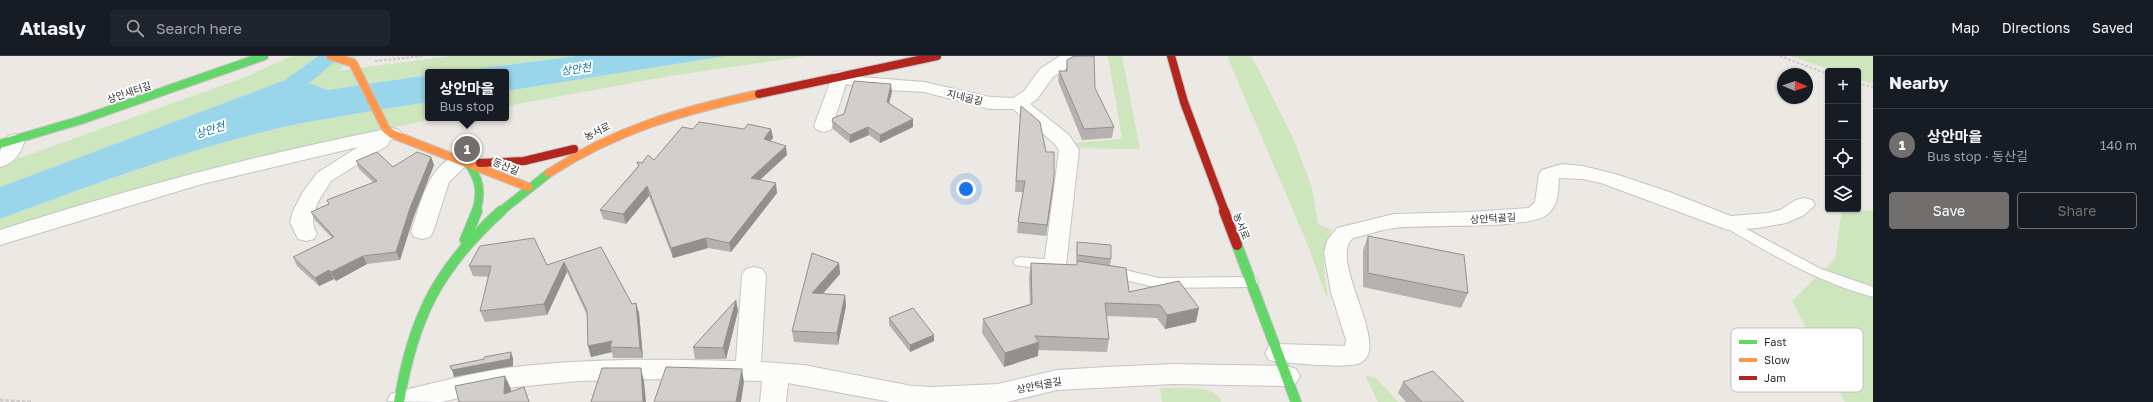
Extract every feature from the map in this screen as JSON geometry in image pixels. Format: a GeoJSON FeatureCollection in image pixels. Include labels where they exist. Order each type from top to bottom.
{"type":"FeatureCollection","features":[{"type":"Feature","properties":{"kind":"street","name":"상안새터길"},"geometry":{"type":"LineString","coordinates":[[7,142],[89,118],[264,56]]}},
{"type":"Feature","properties":{"kind":"street"},"geometry":{"type":"LineString","coordinates":[[331,56],[352,64],[389,132]]}},
{"type":"Feature","properties":{"kind":"street","name":"농서로"},"geometry":{"type":"LineString","coordinates":[[400,401],[402,378],[416,327],[438,282],[462,248],[480,227],[528,187],[605,138],[641,123],[694,107],[936,56]]}},
{"type":"Feature","properties":{"kind":"street"},"geometry":{"type":"LineString","coordinates":[[1062,266],[1069,150],[1062,139],[1017,103],[1030,96],[1043,76],[1061,62],[1074,56]]}},
{"type":"Feature","properties":{"kind":"street","name":"농서로"},"geometry":{"type":"LineString","coordinates":[[1171,56],[1184,102],[1296,402]]}},
{"type":"Feature","properties":{"kind":"street"},"geometry":{"type":"LineString","coordinates":[[824,126],[840,76]]}},
{"type":"Feature","properties":{"kind":"street","name":"지네골길"},"geometry":{"type":"LineString","coordinates":[[840,76],[856,82],[923,87],[983,102],[1017,103]]}},
{"type":"Feature","properties":{"kind":"street"},"geometry":{"type":"LineString","coordinates":[[306,234],[300,224],[302,215],[317,186],[330,173],[389,132]]}},
{"type":"Feature","properties":{"kind":"street"},"geometry":{"type":"LineString","coordinates":[[0,238],[160,188],[389,132]]}},
{"type":"Feature","properties":{"kind":"street","name":"동산길"},"geometry":{"type":"LineString","coordinates":[[389,132],[528,187]]}},
{"type":"Feature","properties":{"kind":"street"},"geometry":{"type":"LineString","coordinates":[[422,232],[440,181],[445,173],[464,161],[494,164],[524,161],[561,153],[605,138]]}},
{"type":"Feature","properties":{"kind":"street"},"geometry":{"type":"LineString","coordinates":[[0,161],[12,152],[7,142]]}},
{"type":"Feature","properties":{"kind":"street"},"geometry":{"type":"LineString","coordinates":[[462,248],[474,215],[479,190],[478,175],[464,161]]}},
{"type":"Feature","properties":{"kind":"street","name":"상안턱골길"},"geometry":{"type":"LineString","coordinates":[[400,401],[505,378],[546,373],[663,369],[748,370],[804,375],[912,396],[932,397],[998,394],[1057,380],[1173,374],[1282,365],[1352,356],[1358,352],[1358,340],[1337,264],[1336,246],[1339,238],[1345,233],[1394,221],[1470,219],[1534,214],[1542,210],[1546,202],[1549,174],[1554,170],[1570,169],[1629,185],[1728,222],[1744,223],[1783,215],[1798,210],[1804,205]]}},
{"type":"Feature","properties":{"kind":"street"},"geometry":{"type":"LineString","coordinates":[[748,370],[754,274]]}},
{"type":"Feature","properties":{"kind":"street"},"geometry":{"type":"LineString","coordinates":[[773,402],[776,372]]}},
{"type":"Feature","properties":{"kind":"lane"},"geometry":{"type":"LineString","coordinates":[[1728,222],[1807,269],[1834,280],[1873,292]]}},
{"type":"Feature","properties":{"kind":"lane"},"geometry":{"type":"LineString","coordinates":[[1020,262],[1062,266]]}},
{"type":"Feature","properties":{"kind":"lane"},"geometry":{"type":"LineString","coordinates":[[1096,269],[1159,282],[1251,282]]}},
{"type":"Feature","properties":{"kind":"path"},"geometry":{"type":"LineString","coordinates":[[352,64],[424,56]]}},
{"type":"Feature","properties":{"kind":"path"},"geometry":{"type":"LineString","coordinates":[[1780,56],[1825,73]]}},
{"type":"Feature","properties":{"kind":"path"},"geometry":{"type":"LineString","coordinates":[[1861,84],[1873,87]]}},
{"type":"Feature","properties":{"kind":"path"},"geometry":{"type":"LineString","coordinates":[[0,400],[30,402]]}},
{"type":"Feature","properties":{"kind":"green space"},"geometry":{"type":"Polygon","coordinates":[[[292,56],[318,56],[285,80],[0,187],[0,165],[243,78],[292,56]]]}},
{"type":"Feature","properties":{"kind":"green space"},"geometry":{"type":"Polygon","coordinates":[[[342,56],[356,56],[337,71],[450,56],[576,56],[474,69],[425,69],[425,75],[328,90],[308,83],[342,56]]]}},
{"type":"Feature","properties":{"kind":"green space"},"geometry":{"type":"Polygon","coordinates":[[[726,56],[806,56],[676,75],[509,105],[509,91],[726,56]]]}},
{"type":"Feature","properties":{"kind":"green space"},"geometry":{"type":"Polygon","coordinates":[[[1108,56],[1122,56],[1140,149],[1077,148],[1075,143],[1122,139],[1108,56]]]}},
{"type":"Feature","properties":{"kind":"green space"},"geometry":{"type":"Polygon","coordinates":[[[1227,56],[1250,56],[1258,68],[1294,140],[1312,188],[1318,224],[1332,230],[1326,246],[1324,262],[1328,295],[1326,296],[1307,243],[1227,56]]]}},
{"type":"Feature","properties":{"kind":"green space"},"geometry":{"type":"Polygon","coordinates":[[[1791,56],[1873,56],[1873,84],[1861,80],[1861,68],[1825,68],[1791,56]]]}},
{"type":"Feature","properties":{"kind":"green space"},"geometry":{"type":"Polygon","coordinates":[[[425,102],[425,121],[252,159],[0,235],[0,219],[126,173],[190,152],[255,134],[341,116],[425,102]]]}},
{"type":"Feature","properties":{"kind":"green space"},"geometry":{"type":"Polygon","coordinates":[[[1873,211],[1873,402],[1845,402],[1840,392],[1863,392],[1863,328],[1806,328],[1792,301],[1835,259],[1842,212],[1873,211]]]}},
{"type":"Feature","properties":{"kind":"green space"},"geometry":{"type":"Polygon","coordinates":[[[1365,375],[1376,378],[1398,402],[1378,402],[1365,375]]]}},
{"type":"Feature","properties":{"kind":"green space"},"geometry":{"type":"Polygon","coordinates":[[[1160,388],[1204,389],[1218,396],[1221,402],[1162,402],[1160,388]]]}},
{"type":"Feature","properties":{"kind":"water","name":"상안천"},"geometry":{"type":"Polygon","coordinates":[[[318,56],[342,56],[309,83],[328,90],[425,75],[425,102],[341,116],[255,134],[190,152],[126,173],[0,219],[0,187],[285,80],[318,56]]]}},
{"type":"Feature","properties":{"kind":"water","name":"상안천"},"geometry":{"type":"Polygon","coordinates":[[[576,56],[726,56],[509,91],[509,69],[474,69],[576,56]]]}},
{"type":"Feature","properties":{"kind":"building"},"geometry":{"type":"Polygon","coordinates":[[[1074,56],[1094,56],[1095,88],[1114,127],[1084,129],[1059,71],[1067,71],[1067,60],[1074,56]]]}},
{"type":"Feature","properties":{"kind":"building"},"geometry":{"type":"Polygon","coordinates":[[[854,81],[891,84],[887,102],[913,119],[880,135],[868,127],[850,135],[832,121],[833,118],[844,114],[854,81]]]}},
{"type":"Feature","properties":{"kind":"building"},"geometry":{"type":"Polygon","coordinates":[[[1021,106],[1040,122],[1046,152],[1054,152],[1054,177],[1047,225],[1018,222],[1025,181],[1016,181],[1021,106]]]}},
{"type":"Feature","properties":{"kind":"building"},"geometry":{"type":"Polygon","coordinates":[[[699,122],[744,129],[748,124],[771,129],[764,139],[786,146],[751,178],[776,183],[729,243],[706,238],[671,248],[647,186],[623,214],[600,210],[639,166],[637,162],[642,163],[648,155],[654,160],[682,127],[693,129],[699,122]]]}},
{"type":"Feature","properties":{"kind":"building"},"geometry":{"type":"Polygon","coordinates":[[[377,152],[393,167],[417,152],[431,157],[410,208],[396,252],[363,256],[331,272],[329,270],[315,278],[293,257],[334,237],[311,212],[329,204],[327,200],[377,181],[356,161],[377,152]]]}},
{"type":"Feature","properties":{"kind":"building"},"geometry":{"type":"Polygon","coordinates":[[[1368,236],[1464,255],[1468,293],[1368,273],[1368,236]]]}},
{"type":"Feature","properties":{"kind":"building"},"geometry":{"type":"Polygon","coordinates":[[[534,238],[547,265],[601,247],[632,304],[636,303],[640,348],[610,347],[612,341],[588,346],[587,311],[564,262],[544,304],[480,311],[491,266],[469,266],[480,246],[534,238]]]}},
{"type":"Feature","properties":{"kind":"building"},"geometry":{"type":"Polygon","coordinates":[[[1077,242],[1111,245],[1111,259],[1077,255],[1077,242]]]}},
{"type":"Feature","properties":{"kind":"building"},"geometry":{"type":"Polygon","coordinates":[[[812,253],[839,263],[812,293],[845,295],[837,333],[792,331],[812,253]]]}},
{"type":"Feature","properties":{"kind":"building"},"geometry":{"type":"Polygon","coordinates":[[[1077,261],[1126,268],[1129,292],[1179,281],[1199,308],[1167,315],[1160,305],[1105,303],[1109,339],[1035,336],[1039,342],[1005,353],[983,319],[1032,304],[1031,263],[1077,265],[1077,261]]]}},
{"type":"Feature","properties":{"kind":"building"},"geometry":{"type":"Polygon","coordinates":[[[736,300],[723,348],[693,347],[736,300]]]}},
{"type":"Feature","properties":{"kind":"building"},"geometry":{"type":"Polygon","coordinates":[[[913,308],[934,335],[910,345],[889,318],[913,308]]]}},
{"type":"Feature","properties":{"kind":"building"},"geometry":{"type":"Polygon","coordinates":[[[511,352],[510,359],[452,370],[450,366],[484,359],[484,357],[511,352]]]}},
{"type":"Feature","properties":{"kind":"building"},"geometry":{"type":"Polygon","coordinates":[[[666,367],[742,369],[736,402],[654,402],[666,367]]]}},
{"type":"Feature","properties":{"kind":"building"},"geometry":{"type":"Polygon","coordinates":[[[602,368],[641,368],[643,402],[591,402],[602,368]]]}},
{"type":"Feature","properties":{"kind":"building"},"geometry":{"type":"Polygon","coordinates":[[[1433,371],[1464,402],[1422,402],[1403,382],[1433,371]]]}},
{"type":"Feature","properties":{"kind":"building"},"geometry":{"type":"Polygon","coordinates":[[[505,376],[504,394],[524,387],[529,402],[459,402],[455,386],[505,376]]]}},
{"type":"Feature","properties":{"kind":"traffic: fast"},"geometry":{"type":"LineString","coordinates":[[0,144],[81,120],[264,56]]}},
{"type":"Feature","properties":{"kind":"traffic: fast"},"geometry":{"type":"LineString","coordinates":[[465,240],[474,220],[480,190],[474,171],[467,162]]}},
{"type":"Feature","properties":{"kind":"traffic: fast"},"geometry":{"type":"LineString","coordinates":[[399,402],[407,357],[412,340],[425,306],[438,283],[453,262],[488,223],[528,188],[549,173]]}},
{"type":"Feature","properties":{"kind":"traffic: fast"},"geometry":{"type":"LineString","coordinates":[[1237,245],[1296,402]]}},
{"type":"Feature","properties":{"kind":"traffic: slow"},"geometry":{"type":"LineString","coordinates":[[331,56],[353,63],[386,129],[392,134],[528,187]]}},
{"type":"Feature","properties":{"kind":"traffic: slow"},"geometry":{"type":"LineString","coordinates":[[549,173],[598,144],[650,122],[703,107],[759,94]]}},
{"type":"Feature","properties":{"kind":"traffic: jam"},"geometry":{"type":"LineString","coordinates":[[759,94],[937,56]]}},
{"type":"Feature","properties":{"kind":"traffic: jam"},"geometry":{"type":"LineString","coordinates":[[1171,56],[1184,102],[1237,245]]}},
{"type":"Feature","properties":{"kind":"traffic: jam"},"geometry":{"type":"LineString","coordinates":[[480,163],[524,161],[574,149]]}},
{"type":"Feature","properties":{"kind":"place","name":"상안마을"},"geometry":{"type":"Point","coordinates":[467,149]}}]}
